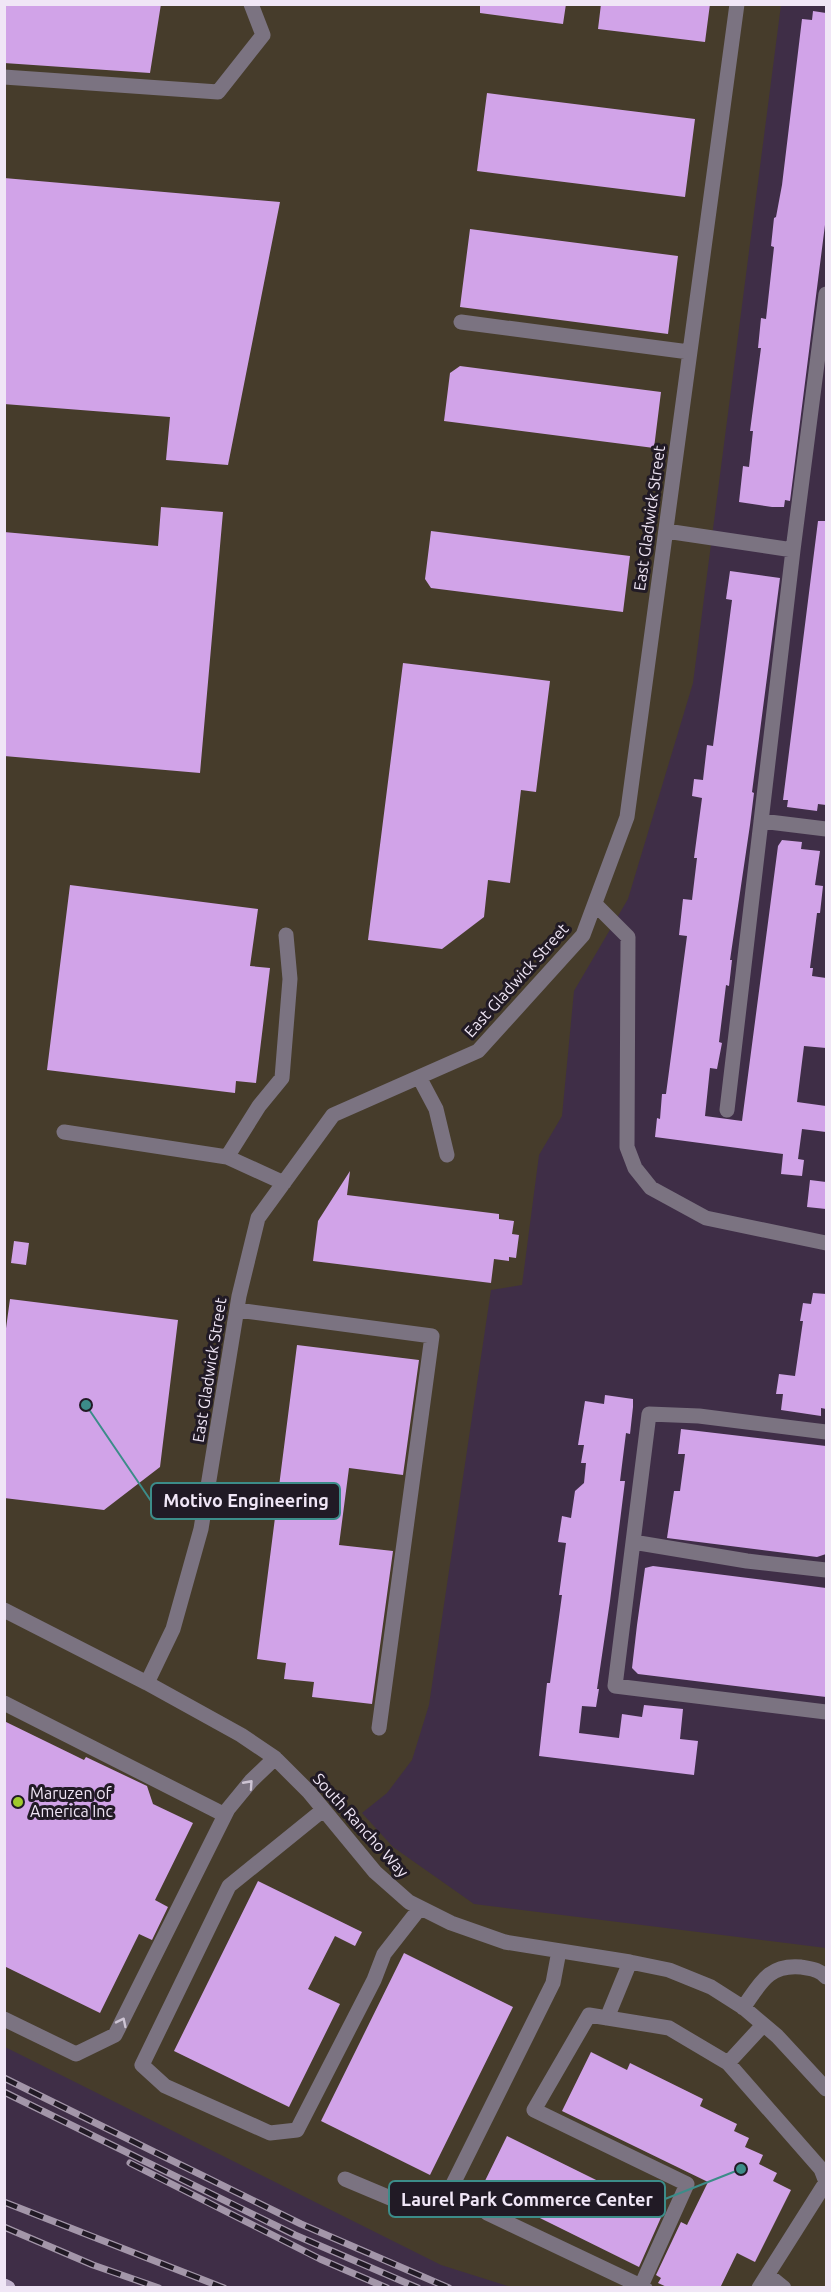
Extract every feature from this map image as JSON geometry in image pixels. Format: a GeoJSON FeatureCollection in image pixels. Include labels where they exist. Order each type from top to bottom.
{"type":"FeatureCollection","features":[{"type":"Feature","properties":{"kind":"street"},"geometry":{"type":"LineString","coordinates":[[4,77],[218,92],[262,35],[251,4]]}},
{"type":"Feature","properties":{"kind":"street","name":"East Gladwick Street"},"geometry":{"type":"LineString","coordinates":[[147,1683],[173,1629],[201,1528],[237,1310],[258,1218],[333,1115],[478,1051],[583,934],[627,817],[737,4]]}},
{"type":"Feature","properties":{"kind":"street"},"geometry":{"type":"LineString","coordinates":[[727,1110],[760,821],[826,294]]}},
{"type":"Feature","properties":{"kind":"street"},"geometry":{"type":"LineString","coordinates":[[461,322],[689,352]]}},
{"type":"Feature","properties":{"kind":"street"},"geometry":{"type":"LineString","coordinates":[[666,531],[793,550]]}},
{"type":"Feature","properties":{"kind":"street"},"geometry":{"type":"LineString","coordinates":[[760,821],[826,829]]}},
{"type":"Feature","properties":{"kind":"street"},"geometry":{"type":"LineString","coordinates":[[594,904],[628,937],[627,1147],[635,1168],[651,1188],[706,1218],[826,1243]]}},
{"type":"Feature","properties":{"kind":"street"},"geometry":{"type":"LineString","coordinates":[[227,1157],[259,1106],[282,1078],[284,1029],[290,979],[286,935]]}},
{"type":"Feature","properties":{"kind":"street"},"geometry":{"type":"LineString","coordinates":[[419,1077],[436,1109],[447,1155]]}},
{"type":"Feature","properties":{"kind":"street"},"geometry":{"type":"LineString","coordinates":[[64,1132],[227,1157],[284,1183]]}},
{"type":"Feature","properties":{"kind":"street"},"geometry":{"type":"LineString","coordinates":[[237,1310],[432,1336],[379,1728]]}},
{"type":"Feature","properties":{"kind":"street"},"geometry":{"type":"LineString","coordinates":[[826,1432],[699,1416],[649,1414],[615,1686],[826,1712]]}},
{"type":"Feature","properties":{"kind":"street"},"geometry":{"type":"LineString","coordinates":[[633,1542],[747,1561],[826,1570]]}},
{"type":"Feature","properties":{"kind":"street","name":"South Rancho Way"},"geometry":{"type":"LineString","coordinates":[[4,1610],[147,1683],[241,1735],[275,1758],[309,1792],[375,1872],[409,1902],[451,1923],[505,1942],[669,1970],[711,1987],[764,2025],[826,2089]]}},
{"type":"Feature","properties":{"kind":"street"},"geometry":{"type":"LineString","coordinates":[[4,1703],[225,1815]]}},
{"type":"Feature","properties":{"kind":"street"},"geometry":{"type":"LineString","coordinates":[[4,2019],[76,2054],[115,2035],[225,1815],[251,1781],[275,1758]]}},
{"type":"Feature","properties":{"kind":"street"},"geometry":{"type":"LineString","coordinates":[[322,1810],[229,1886],[142,2065],[165,2086],[270,2133],[297,2130],[374,1980],[384,1954],[420,1908]]}},
{"type":"Feature","properties":{"kind":"street"},"geometry":{"type":"LineString","coordinates":[[345,2179],[396,2200],[425,2208],[441,2204],[553,1983],[559,1951]]}},
{"type":"Feature","properties":{"kind":"street"},"geometry":{"type":"LineString","coordinates":[[607,2018],[630,1962]]}},
{"type":"Feature","properties":{"kind":"street"},"geometry":{"type":"LineString","coordinates":[[743,2008],[766,1975],[777,1969],[790,1966],[816,1969],[826,1977]]}},
{"type":"Feature","properties":{"kind":"street"},"geometry":{"type":"LineString","coordinates":[[487,2213],[643,2287],[687,2184],[534,2110],[589,2015],[669,2028],[728,2063],[820,2169],[826,2182],[763,2281],[784,2288]]}},
{"type":"Feature","properties":{"kind":"street"},"geometry":{"type":"LineString","coordinates":[[728,2063],[764,2025]]}},
{"type":"Feature","properties":{"kind":"shaded area"},"geometry":{"type":"Polygon","coordinates":[[[4,5],[781,5],[693,683],[628,899],[574,991],[562,1116],[539,1155],[522,1285],[491,1290],[429,1705],[412,1760],[387,1793],[362,1813],[393,1847],[474,1904],[826,1948],[826,2287],[511,2287],[441,2265],[5,2047],[4,5]]]}},
{"type":"Feature","properties":{"kind":"building"},"geometry":{"type":"Polygon","coordinates":[[[4,4],[161,4],[150,73],[4,63],[4,4]]]}},
{"type":"Feature","properties":{"kind":"building"},"geometry":{"type":"Polygon","coordinates":[[[480,4],[566,4],[563,24],[480,13],[480,4]]]}},
{"type":"Feature","properties":{"kind":"building"},"geometry":{"type":"Polygon","coordinates":[[[601,4],[710,4],[705,42],[598,29],[601,4]]]}},
{"type":"Feature","properties":{"kind":"building"},"geometry":{"type":"Polygon","coordinates":[[[813,11],[826,13],[826,217],[790,501],[785,500],[784,507],[772,507],[739,502],[743,466],[749,467],[753,431],[750,431],[761,348],[758,348],[761,318],[766,319],[774,247],[771,246],[774,218],[782,185],[802,19],[812,20],[813,11]]]}},
{"type":"Feature","properties":{"kind":"building"},"geometry":{"type":"Polygon","coordinates":[[[487,93],[695,119],[685,197],[477,171],[487,93]]]}},
{"type":"Feature","properties":{"kind":"building"},"geometry":{"type":"Polygon","coordinates":[[[4,178],[280,202],[228,465],[166,460],[170,417],[4,404],[4,178]]]}},
{"type":"Feature","properties":{"kind":"building"},"geometry":{"type":"Polygon","coordinates":[[[470,229],[678,256],[668,334],[460,307],[470,229]]]}},
{"type":"Feature","properties":{"kind":"building"},"geometry":{"type":"Polygon","coordinates":[[[460,366],[661,392],[654,448],[444,421],[450,373],[460,366]]]}},
{"type":"Feature","properties":{"kind":"building"},"geometry":{"type":"Polygon","coordinates":[[[161,507],[223,512],[200,773],[4,756],[4,532],[158,546],[161,507]]]}},
{"type":"Feature","properties":{"kind":"building"},"geometry":{"type":"Polygon","coordinates":[[[818,521],[826,521],[826,805],[818,804],[817,811],[787,807],[788,800],[783,800],[818,521]]]}},
{"type":"Feature","properties":{"kind":"building"},"geometry":{"type":"Polygon","coordinates":[[[431,531],[630,556],[623,612],[431,588],[425,579],[431,531]]]}},
{"type":"Feature","properties":{"kind":"building"},"geometry":{"type":"Polygon","coordinates":[[[730,571],[780,578],[752,792],[754,793],[750,825],[730,960],[732,960],[729,986],[726,985],[719,1042],[722,1043],[717,1069],[710,1068],[705,1116],[742,1121],[778,846],[782,840],[802,842],[801,849],[820,851],[815,885],[823,886],[810,968],[813,968],[812,976],[826,978],[826,1048],[804,1046],[797,1102],[826,1106],[826,1132],[802,1129],[798,1159],[804,1160],[802,1176],[781,1174],[783,1154],[655,1137],[657,1118],[660,1119],[662,1094],[666,1094],[687,936],[679,935],[683,899],[692,900],[697,858],[694,858],[702,798],[692,796],[694,779],[703,780],[707,745],[713,746],[732,600],[726,599],[730,571]]]}},
{"type":"Feature","properties":{"kind":"building"},"geometry":{"type":"Polygon","coordinates":[[[403,663],[550,681],[536,792],[521,790],[510,883],[488,880],[484,917],[442,949],[368,940],[403,663]]]}},
{"type":"Feature","properties":{"kind":"building"},"geometry":{"type":"Polygon","coordinates":[[[70,885],[258,909],[250,966],[270,968],[256,1083],[236,1081],[235,1093],[47,1070],[70,885]]]}},
{"type":"Feature","properties":{"kind":"building"},"geometry":{"type":"Polygon","coordinates":[[[350,1171],[347,1195],[499,1214],[499,1219],[514,1221],[512,1234],[519,1235],[516,1258],[509,1257],[509,1261],[494,1259],[491,1283],[313,1261],[318,1221],[350,1171]]]}},
{"type":"Feature","properties":{"kind":"building"},"geometry":{"type":"Polygon","coordinates":[[[810,1180],[826,1182],[826,1209],[807,1207],[810,1180]]]}},
{"type":"Feature","properties":{"kind":"building"},"geometry":{"type":"Polygon","coordinates":[[[14,1241],[29,1243],[26,1265],[11,1263],[14,1241]]]}},
{"type":"Feature","properties":{"kind":"building"},"geometry":{"type":"Polygon","coordinates":[[[813,1293],[826,1294],[826,1409],[821,1408],[821,1416],[781,1410],[783,1394],[776,1394],[779,1374],[795,1376],[803,1321],[800,1321],[803,1303],[811,1304],[813,1293]]]}},
{"type":"Feature","properties":{"kind":"building"},"geometry":{"type":"Polygon","coordinates":[[[10,1299],[178,1320],[160,1467],[104,1510],[4,1498],[4,1343],[10,1299]]]}},
{"type":"Feature","properties":{"kind":"building"},"geometry":{"type":"Polygon","coordinates":[[[297,1345],[419,1360],[403,1475],[349,1468],[339,1545],[393,1551],[372,1704],[312,1697],[314,1682],[284,1679],[286,1663],[257,1659],[297,1345]]]}},
{"type":"Feature","properties":{"kind":"building"},"geometry":{"type":"Polygon","coordinates":[[[605,1395],[633,1399],[633,1407],[630,1434],[626,1433],[620,1481],[625,1481],[597,1689],[599,1689],[596,1707],[582,1706],[579,1733],[619,1738],[622,1714],[642,1717],[644,1705],[683,1709],[680,1739],[698,1741],[694,1775],[539,1756],[547,1683],[550,1683],[562,1595],[559,1595],[566,1543],[558,1542],[562,1516],[571,1518],[575,1491],[584,1483],[586,1463],[581,1463],[584,1445],[578,1445],[585,1401],[604,1404],[605,1395]]]}},
{"type":"Feature","properties":{"kind":"building"},"geometry":{"type":"Polygon","coordinates":[[[681,1429],[826,1446],[826,1554],[817,1557],[667,1538],[674,1491],[680,1491],[685,1454],[678,1454],[681,1429]]]}},
{"type":"Feature","properties":{"kind":"building"},"geometry":{"type":"Polygon","coordinates":[[[653,1566],[826,1588],[826,1697],[638,1674],[632,1668],[637,1625],[645,1568],[653,1566]]]}},
{"type":"Feature","properties":{"kind":"building"},"geometry":{"type":"Polygon","coordinates":[[[4,1721],[84,1760],[86,1757],[147,1786],[153,1804],[193,1823],[155,1900],[168,1907],[152,1940],[139,1934],[100,2013],[4,1966],[4,1721]]]}},
{"type":"Feature","properties":{"kind":"building"},"geometry":{"type":"Polygon","coordinates":[[[258,1881],[362,1932],[355,1946],[335,1936],[308,1989],[340,2004],[289,2107],[174,2051],[258,1881]]]}},
{"type":"Feature","properties":{"kind":"building"},"geometry":{"type":"Polygon","coordinates":[[[404,1953],[513,2007],[430,2175],[321,2121],[404,1953]]]}},
{"type":"Feature","properties":{"kind":"building"},"geometry":{"type":"Polygon","coordinates":[[[591,2052],[627,2070],[630,2063],[703,2099],[700,2106],[737,2124],[734,2131],[749,2138],[745,2147],[763,2155],[759,2164],[777,2173],[773,2181],[791,2190],[755,2262],[737,2253],[720,2288],[669,2288],[658,2283],[661,2278],[656,2275],[681,2222],[687,2225],[708,2182],[562,2111],[591,2052]]]}},
{"type":"Feature","properties":{"kind":"building"},"geometry":{"type":"Polygon","coordinates":[[[507,2136],[663,2213],[639,2267],[481,2189],[507,2136]]]}},
{"type":"Feature","properties":{"kind":"railway"},"geometry":{"type":"LineString","coordinates":[[4,2078],[301,2224],[449,2288]]}},
{"type":"Feature","properties":{"kind":"railway"},"geometry":{"type":"LineString","coordinates":[[4,2092],[295,2235],[418,2288]]}},
{"type":"Feature","properties":{"kind":"railway"},"geometry":{"type":"LineString","coordinates":[[130,2163],[320,2259],[387,2288]]}},
{"type":"Feature","properties":{"kind":"railway"},"geometry":{"type":"LineString","coordinates":[[4,2202],[224,2288]]}},
{"type":"Feature","properties":{"kind":"railway"},"geometry":{"type":"LineString","coordinates":[[4,2227],[93,2265],[159,2288]]}},
{"type":"Feature","properties":{"kind":"place","name":"Motivo Engineering"},"geometry":{"type":"Point","coordinates":[86,1405]}},
{"type":"Feature","properties":{"kind":"place","name":"Maruzen of America Inc"},"geometry":{"type":"Point","coordinates":[18,1802]}},
{"type":"Feature","properties":{"kind":"place","name":"Laurel Park Commerce Center"},"geometry":{"type":"Point","coordinates":[741,2169]}}]}
